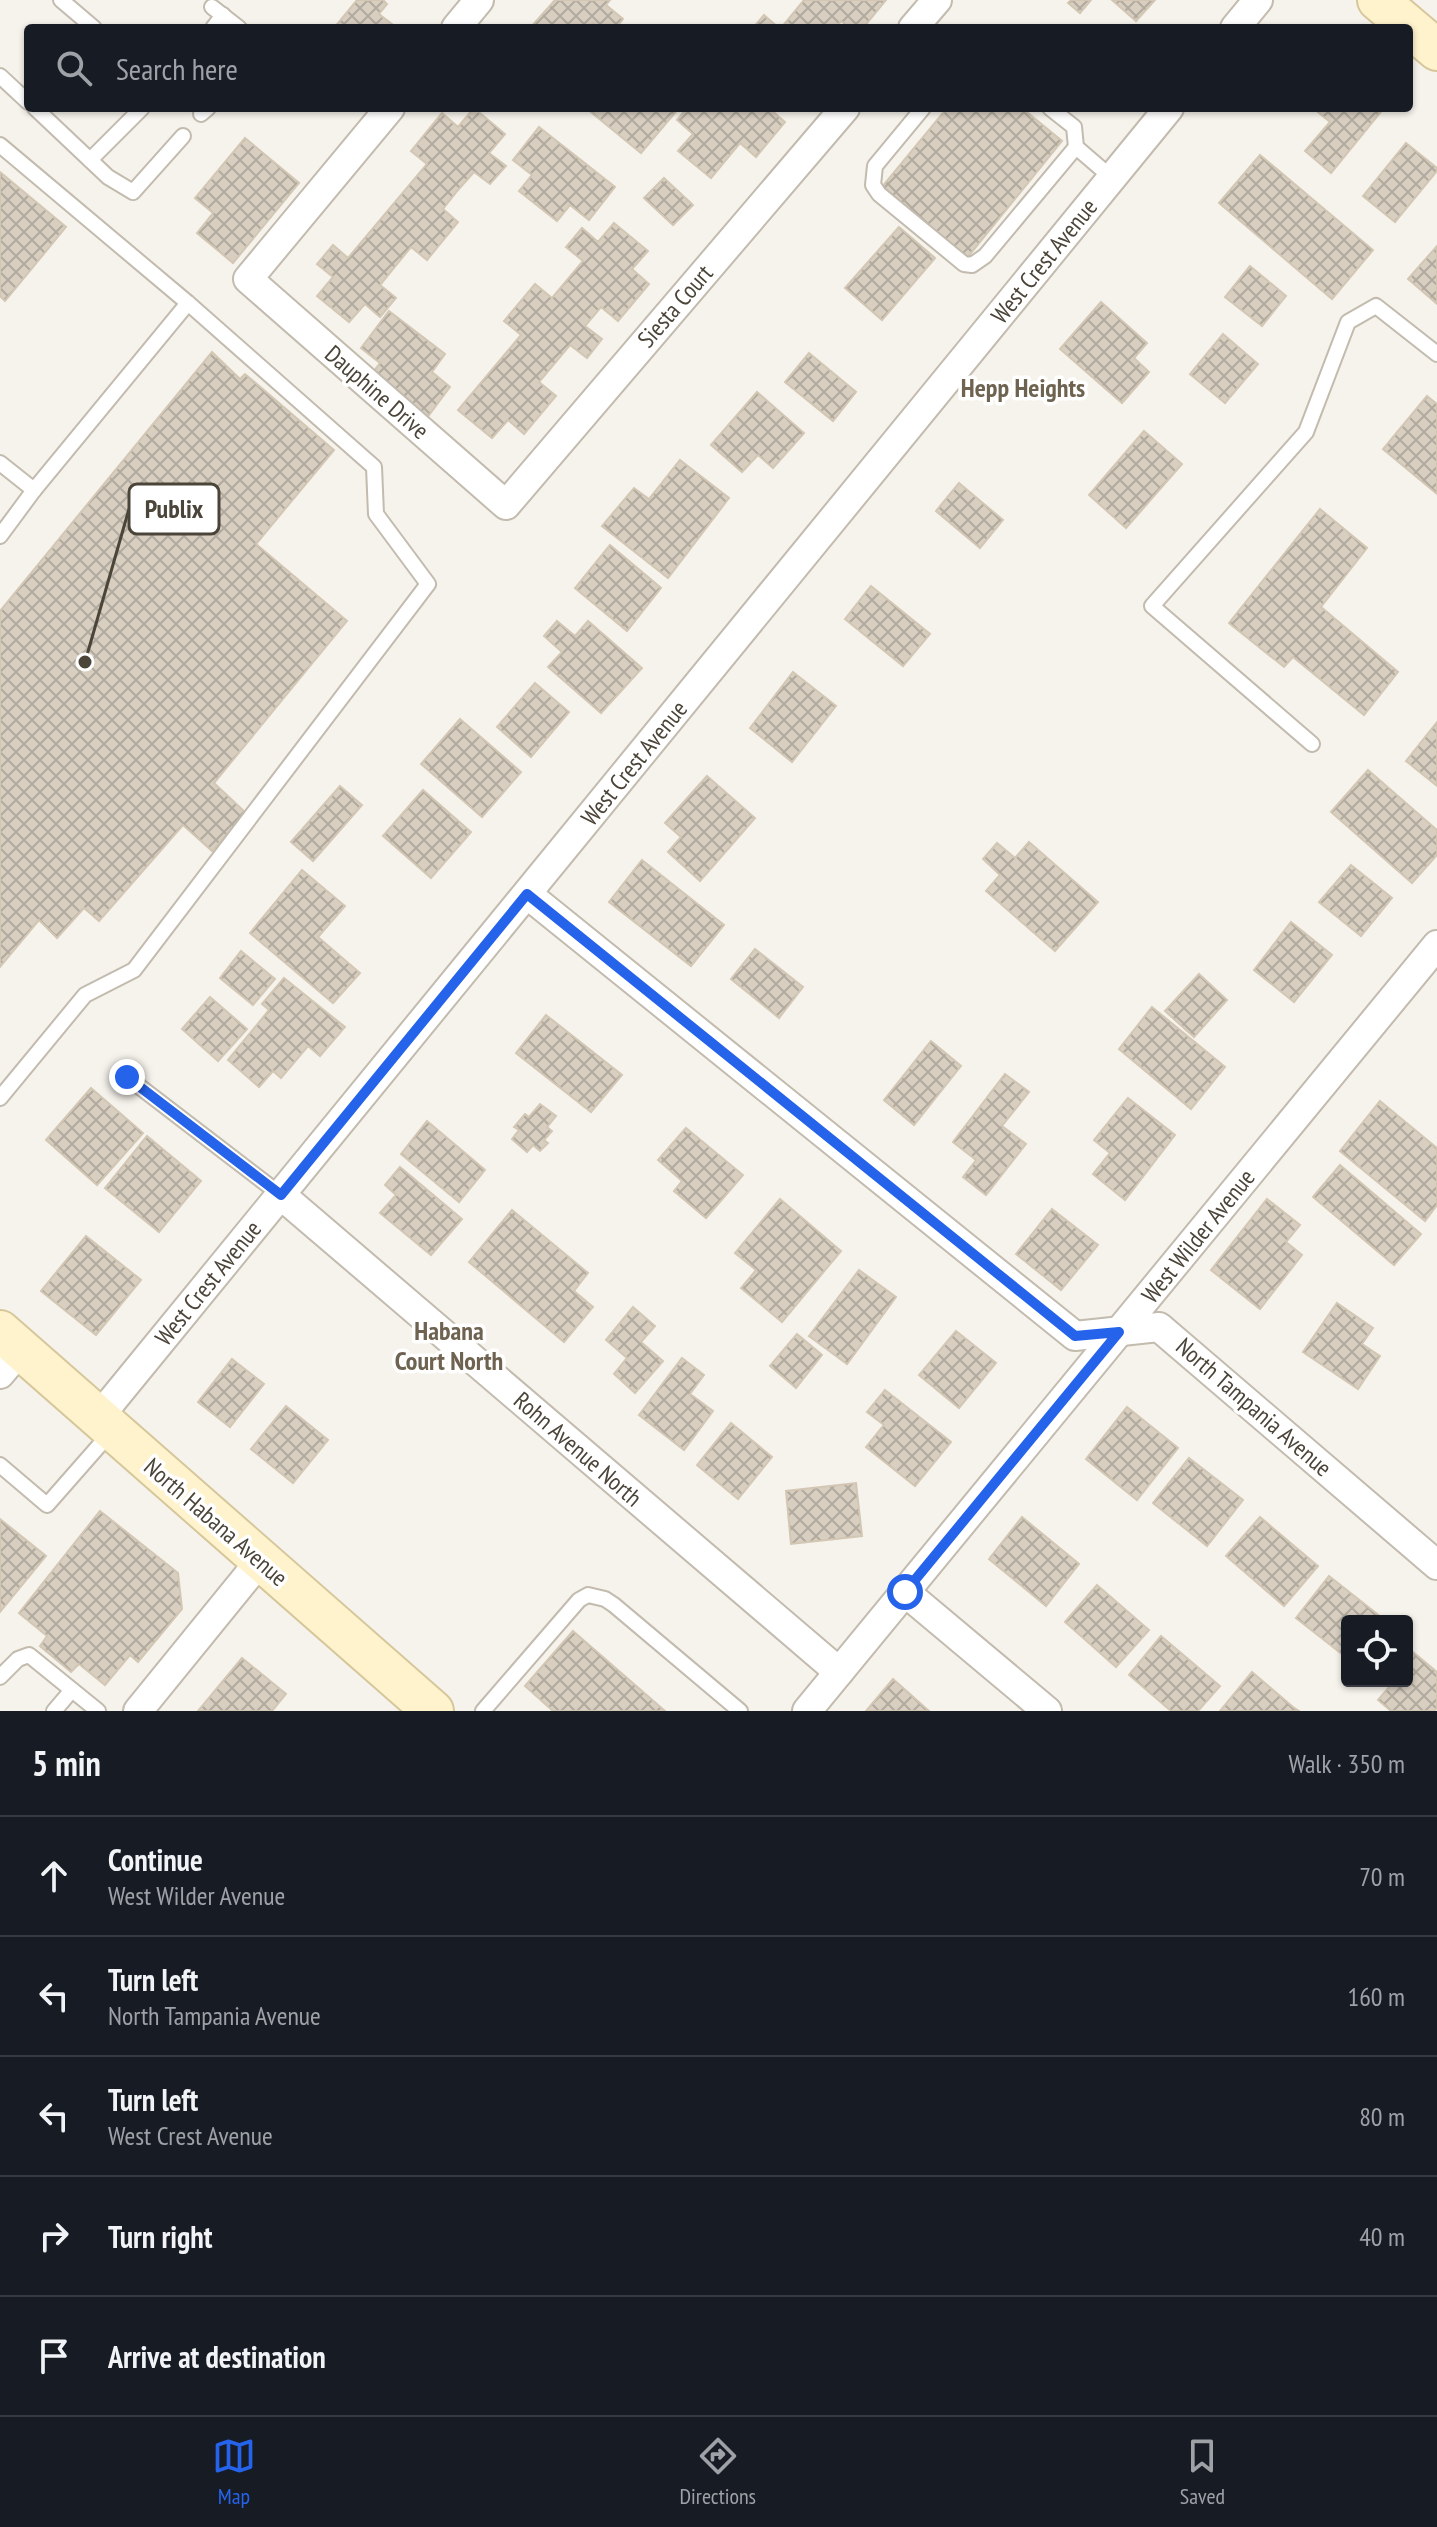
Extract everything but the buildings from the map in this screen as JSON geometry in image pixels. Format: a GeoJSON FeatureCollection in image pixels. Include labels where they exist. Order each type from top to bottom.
{"type":"FeatureCollection","features":[{"type":"Feature","properties":{"kind":"street"},"geometry":{"type":"LineString","coordinates":[[459,24],[479,0]]}},
{"type":"Feature","properties":{"kind":"street"},"geometry":{"type":"LineString","coordinates":[[916,24],[937,0]]}},
{"type":"Feature","properties":{"kind":"street"},"geometry":{"type":"LineString","coordinates":[[1238,24],[1258,0]]}},
{"type":"Feature","properties":{"kind":"street"},"geometry":{"type":"LineString","coordinates":[[1378,0],[1406,24]]}},
{"type":"Feature","properties":{"kind":"street"},"geometry":{"type":"LineString","coordinates":[[1413,30],[1437,50]]}},
{"type":"Feature","properties":{"kind":"street","name":"Dauphine Drive"},"geometry":{"type":"LineString","coordinates":[[387,112],[248,279],[506,505]]}},
{"type":"Feature","properties":{"kind":"street","name":"Siesta Court"},"geometry":{"type":"LineString","coordinates":[[506,505],[842,112]]}},
{"type":"Feature","properties":{"kind":"street","name":"West Crest Avenue"},"geometry":{"type":"LineString","coordinates":[[105,1424],[281,1195],[1166,112]]}},
{"type":"Feature","properties":{"kind":"street","name":"North Tampania Avenue"},"geometry":{"type":"LineString","coordinates":[[527,894],[1075,1336],[1159,1327],[1437,1565]]}},
{"type":"Feature","properties":{"kind":"street","name":"West Wilder Avenue"},"geometry":{"type":"LineString","coordinates":[[807,1711],[1437,945]]}},
{"type":"Feature","properties":{"kind":"street","name":"Rohn Avenue North"},"geometry":{"type":"LineString","coordinates":[[281,1195],[839,1672]]}},
{"type":"Feature","properties":{"kind":"street","name":"North Habana Avenue"},"geometry":{"type":"LineString","coordinates":[[7,1351],[105,1424],[433,1711]]}},
{"type":"Feature","properties":{"kind":"street"},"geometry":{"type":"LineString","coordinates":[[138,1711],[260,1561]]}},
{"type":"Feature","properties":{"kind":"street"},"geometry":{"type":"LineString","coordinates":[[905,1592],[1047,1711]]}},
{"type":"Feature","properties":{"kind":"lane"},"geometry":{"type":"LineString","coordinates":[[61,0],[89,24]]}},
{"type":"Feature","properties":{"kind":"lane"},"geometry":{"type":"LineString","coordinates":[[214,24],[218,11],[234,24]]}},
{"type":"Feature","properties":{"kind":"lane"},"geometry":{"type":"LineString","coordinates":[[0,76],[24,98]]}},
{"type":"Feature","properties":{"kind":"lane"},"geometry":{"type":"LineString","coordinates":[[39,112],[108,177],[133,192],[183,136]]}},
{"type":"Feature","properties":{"kind":"lane"},"geometry":{"type":"LineString","coordinates":[[90,160],[138,112]]}},
{"type":"Feature","properties":{"kind":"lane"},"geometry":{"type":"LineString","coordinates":[[920,112],[875,166],[873,185],[879,194],[964,264],[972,265],[985,256],[1076,147]]}},
{"type":"Feature","properties":{"kind":"lane"},"geometry":{"type":"LineString","coordinates":[[1055,112],[1074,127],[1076,147],[1112,178]]}},
{"type":"Feature","properties":{"kind":"lane"},"geometry":{"type":"LineString","coordinates":[[0,145],[188,303],[374,467],[376,514],[428,584],[134,970],[85,995],[0,1098]]}},
{"type":"Feature","properties":{"kind":"lane"},"geometry":{"type":"LineString","coordinates":[[0,536],[34,490],[188,303]]}},
{"type":"Feature","properties":{"kind":"lane"},"geometry":{"type":"LineString","coordinates":[[1312,744],[1152,606],[1306,432],[1348,322],[1376,306],[1437,354]]}},
{"type":"Feature","properties":{"kind":"lane"},"geometry":{"type":"LineString","coordinates":[[0,463],[34,490]]}},
{"type":"Feature","properties":{"kind":"lane"},"geometry":{"type":"LineString","coordinates":[[127,1077],[281,1195]]}},
{"type":"Feature","properties":{"kind":"lane"},"geometry":{"type":"LineString","coordinates":[[0,1465],[47,1505],[105,1424]]}},
{"type":"Feature","properties":{"kind":"lane"},"geometry":{"type":"LineString","coordinates":[[483,1711],[579,1600],[588,1595],[614,1605],[740,1711]]}},
{"type":"Feature","properties":{"kind":"lane"},"geometry":{"type":"LineString","coordinates":[[0,1677],[18,1659],[29,1655],[98,1711]]}},
{"type":"Feature","properties":{"kind":"lane"},"geometry":{"type":"LineString","coordinates":[[54,1711],[72,1690]]}},
{"type":"Feature","properties":{"kind":"place","name":"Publix"},"geometry":{"type":"Point","coordinates":[85,662]}},
{"type":"Feature","properties":{"kind":"district","name":"Hepp Heights"},"geometry":{"type":"Point","coordinates":[1023,387]}},
{"type":"Feature","properties":{"kind":"district","name":"Habana Court North"},"geometry":{"type":"Point","coordinates":[449,1345]}},
{"type":"Feature","properties":{"kind":"route"},"geometry":{"type":"LineString","coordinates":[[127,1077],[281,1195],[527,894],[1075,1336],[1119,1332],[905,1592]]}}]}
